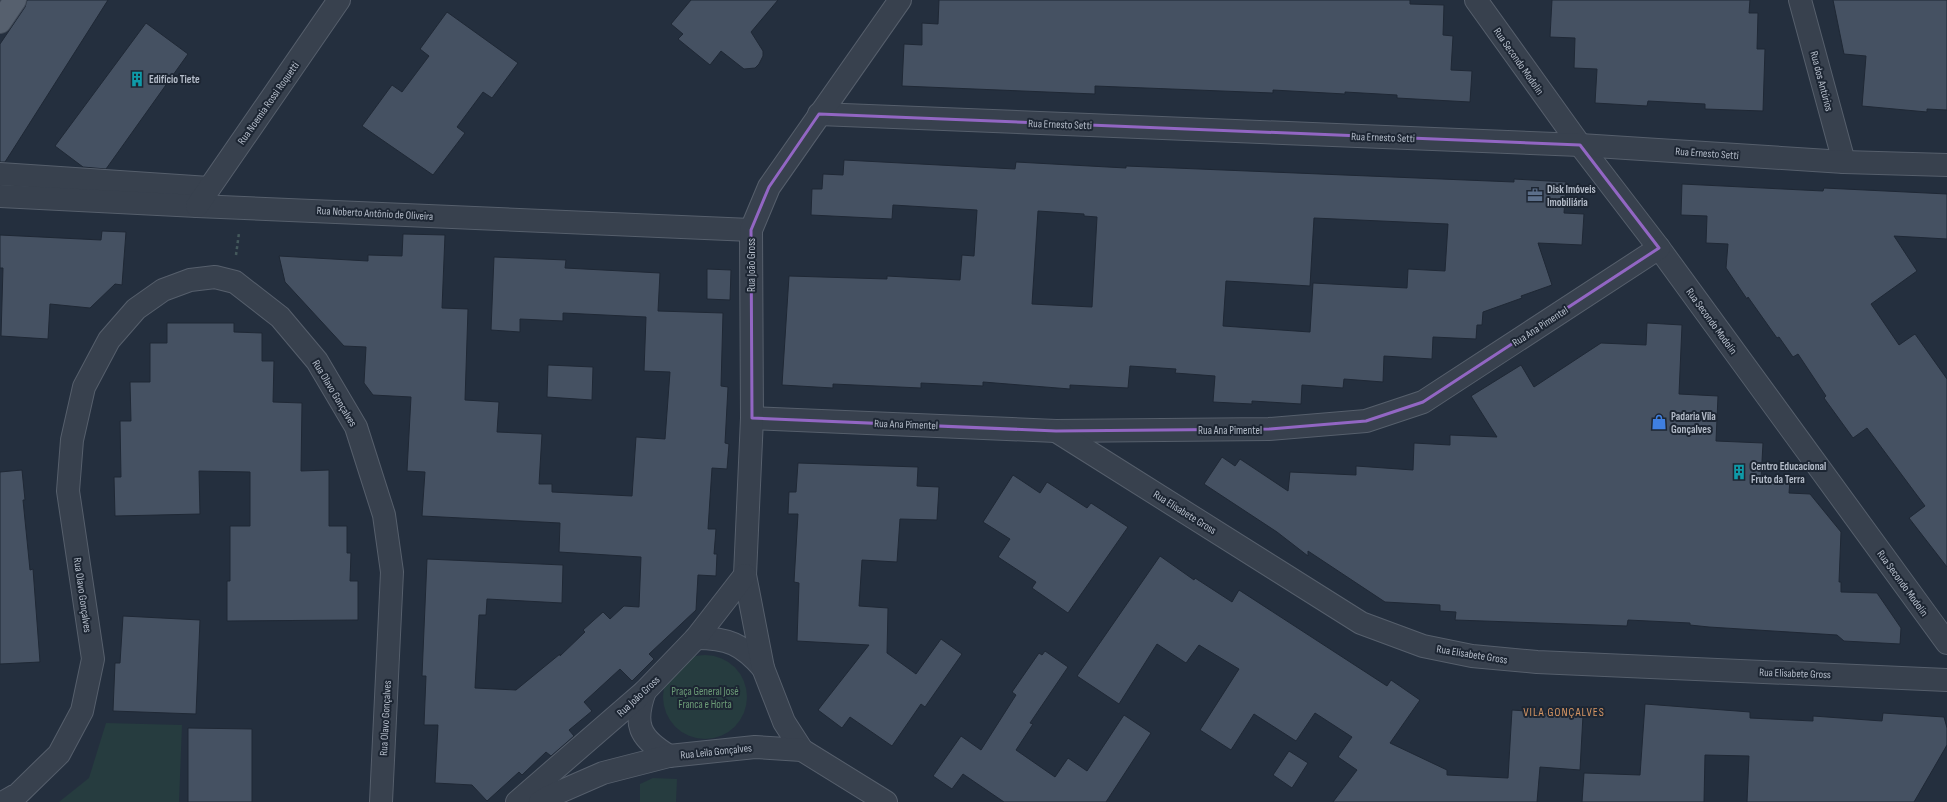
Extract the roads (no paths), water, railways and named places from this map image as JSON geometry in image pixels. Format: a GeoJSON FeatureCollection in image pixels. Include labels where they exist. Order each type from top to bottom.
{"type":"FeatureCollection","features":[{"type":"Feature","properties":{"kind":"main road"},"geometry":{"type":"LineString","coordinates":[[0,22],[15,0]]}},
{"type":"Feature","properties":{"kind":"street","name":"Rua Noemia Rossi Roquetti"},"geometry":{"type":"LineString","coordinates":[[197,206],[339,0]]}},
{"type":"Feature","properties":{"kind":"street","name":"Rua João Gross"},"geometry":{"type":"LineString","coordinates":[[802,750],[784,722],[763,668],[745,575],[752,418],[751,230],[769,187],[900,0]]}},
{"type":"Feature","properties":{"kind":"street","name":"Rua Secondo Modolin"},"geometry":{"type":"LineString","coordinates":[[1476,0],[1580,145],[1659,248],[1947,643]]}},
{"type":"Feature","properties":{"kind":"street","name":"Rua dos Antúrios"},"geometry":{"type":"LineString","coordinates":[[1800,0],[1844,162]]}},
{"type":"Feature","properties":{"kind":"street","name":"Rua Ernesto Setti"},"geometry":{"type":"LineString","coordinates":[[819,114],[1580,145],[1844,162],[1947,165]]}},
{"type":"Feature","properties":{"kind":"street"},"geometry":{"type":"LineString","coordinates":[[0,174],[209,188]]}},
{"type":"Feature","properties":{"kind":"street","name":"Rua Noberto Antônio de Oliveira"},"geometry":{"type":"LineString","coordinates":[[0,196],[751,230]]}},
{"type":"Feature","properties":{"kind":"street","name":"Rua Ana Pimentel"},"geometry":{"type":"LineString","coordinates":[[752,418],[1056,431],[1269,430],[1366,421],[1423,402],[1659,248]]}},
{"type":"Feature","properties":{"kind":"street","name":"Rua Olavo Gonçalves"},"geometry":{"type":"LineString","coordinates":[[4,802],[18,794],[59,754],[82,711],[93,659],[68,491],[72,440],[84,387],[109,340],[136,309],[163,290],[190,280],[215,278],[235,282],[280,317],[317,360],[356,427],[382,508],[392,572],[381,802]]}},
{"type":"Feature","properties":{"kind":"street","name":"Rua Elisabete Gross"},"geometry":{"type":"LineString","coordinates":[[1056,431],[1361,622],[1423,646],[1472,656],[1537,662],[1947,680]]}},
{"type":"Feature","properties":{"kind":"street","name":"Rua João Gross"},"geometry":{"type":"LineString","coordinates":[[517,802],[645,691],[696,638],[745,575]]}},
{"type":"Feature","properties":{"kind":"street"},"geometry":{"type":"LineString","coordinates":[[696,638],[716,638],[734,644],[750,654],[763,668]]}},
{"type":"Feature","properties":{"kind":"street"},"geometry":{"type":"LineString","coordinates":[[645,691],[638,710],[641,730],[652,746],[669,756]]}},
{"type":"Feature","properties":{"kind":"street","name":"Rua Leila Gonçalves"},"geometry":{"type":"LineString","coordinates":[[540,802],[548,797],[603,774],[669,756],[755,747],[802,750],[886,802]]}},
{"type":"Feature","properties":{"kind":"place","name":"Edifício Tiete"},"geometry":{"type":"Point","coordinates":[137,79]}},
{"type":"Feature","properties":{"kind":"place","name":"Disk Imóveis Imobiliária"},"geometry":{"type":"Point","coordinates":[1535,195]}},
{"type":"Feature","properties":{"kind":"place","name":"Padaria Vila Gonçalves"},"geometry":{"type":"Point","coordinates":[1659,422]}},
{"type":"Feature","properties":{"kind":"place","name":"Centro Educacional Fruto da Terra"},"geometry":{"type":"Point","coordinates":[1739,472]}},
{"type":"Feature","properties":{"kind":"district","name":"VILA GONÇALVES"},"geometry":{"type":"Point","coordinates":[1564,712]}},
{"type":"Feature","properties":{"kind":"park label","name":"Praça General José Franca e Horta"},"geometry":{"type":"Point","coordinates":[705,697]}}]}
